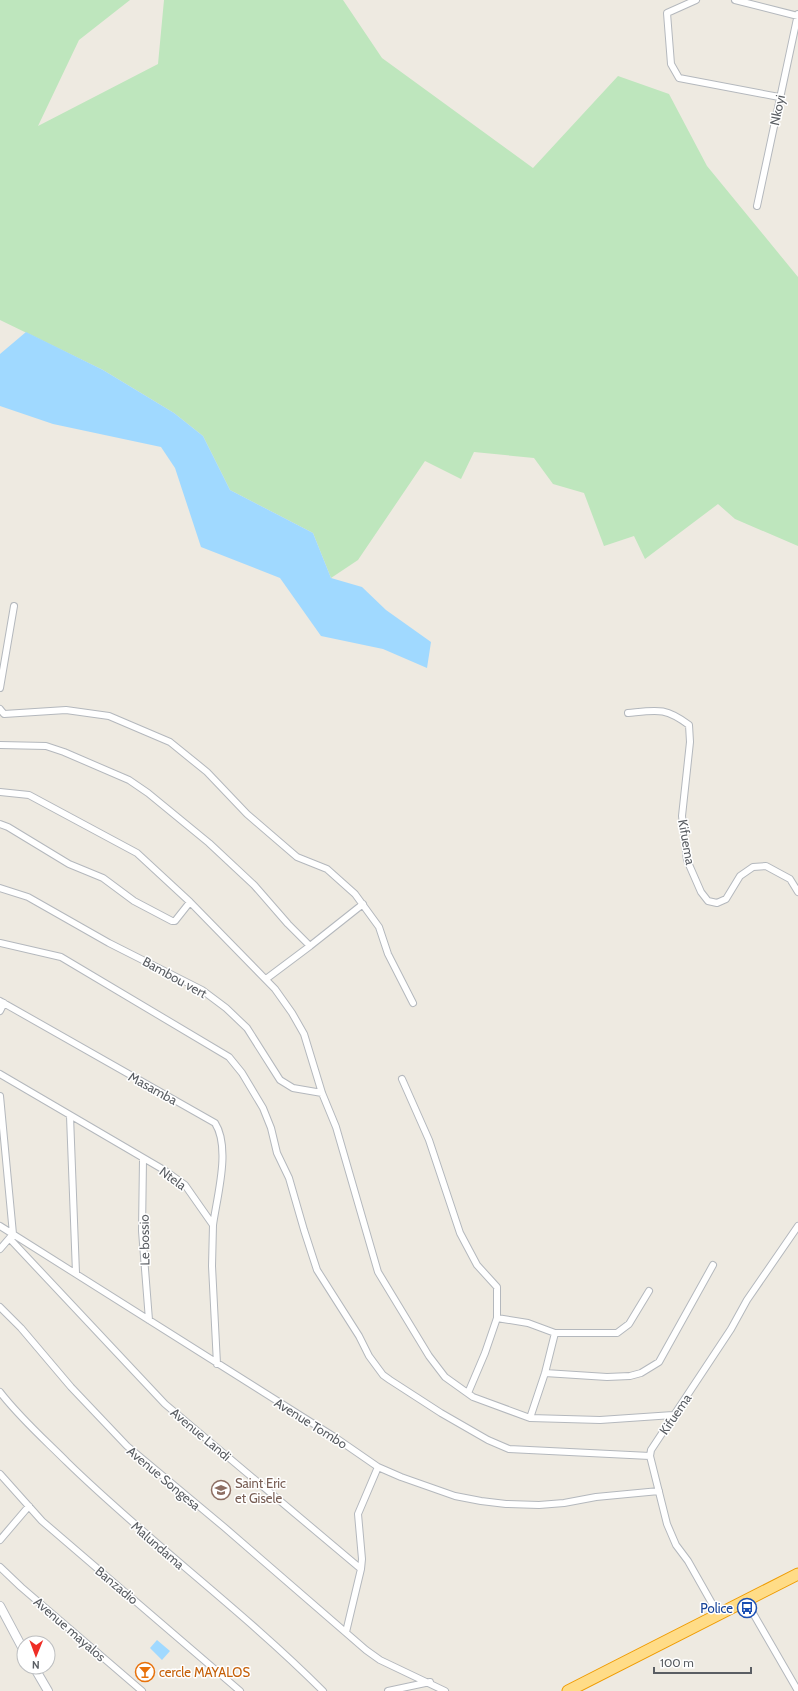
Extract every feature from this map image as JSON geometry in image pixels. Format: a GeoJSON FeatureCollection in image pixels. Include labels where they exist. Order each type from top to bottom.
{"type":"FeatureCollection","features":[{"type":"Feature","properties":{"kind":"highway"},"geometry":{"type":"LineString","coordinates":[[568,1691],[798,1574]]}},
{"type":"Feature","properties":{"kind":"street"},"geometry":{"type":"LineString","coordinates":[[696,0],[667,13],[671,64],[679,78],[779,97]]}},
{"type":"Feature","properties":{"kind":"street"},"geometry":{"type":"LineString","coordinates":[[735,0],[798,15]]}},
{"type":"Feature","properties":{"kind":"street","name":"Nkoyi"},"geometry":{"type":"LineString","coordinates":[[757,206],[779,97],[798,15]]}},
{"type":"Feature","properties":{"kind":"street"},"geometry":{"type":"LineString","coordinates":[[0,688],[14,606]]}},
{"type":"Feature","properties":{"kind":"street"},"geometry":{"type":"LineString","coordinates":[[0,709],[4,714],[66,710],[109,716],[170,742],[207,772],[247,814],[297,857],[327,869],[355,894],[378,927],[388,954],[413,1003]]}},
{"type":"Feature","properties":{"kind":"street","name":"Kifuema"},"geometry":{"type":"LineString","coordinates":[[628,713],[656,710],[673,714],[689,725],[690,742],[682,816],[687,860],[701,892],[708,901],[717,903],[726,899],[740,876],[753,867],[766,866],[790,879],[798,892]]}},
{"type":"Feature","properties":{"kind":"street"},"geometry":{"type":"LineString","coordinates":[[0,745],[46,746],[64,752],[128,780],[148,793],[209,843],[254,885],[288,924],[310,946]]}},
{"type":"Feature","properties":{"kind":"street"},"geometry":{"type":"LineString","coordinates":[[0,792],[29,795],[137,853],[190,902],[266,979],[292,1013],[301,1029],[322,1093],[336,1127],[378,1272],[429,1356],[445,1377],[468,1393],[495,1406],[530,1418],[600,1420],[673,1415]]}},
{"type":"Feature","properties":{"kind":"street"},"geometry":{"type":"LineString","coordinates":[[0,824],[15,830],[69,864],[103,878],[134,901],[172,921],[175,921],[190,902]]}},
{"type":"Feature","properties":{"kind":"street","name":"Bambou vert"},"geometry":{"type":"LineString","coordinates":[[0,888],[28,897],[109,943],[202,990],[226,1008],[247,1028],[280,1080],[286,1085],[322,1093]]}},
{"type":"Feature","properties":{"kind":"street"},"geometry":{"type":"LineString","coordinates":[[266,979],[363,904]]}},
{"type":"Feature","properties":{"kind":"street"},"geometry":{"type":"LineString","coordinates":[[0,943],[61,957],[228,1057],[242,1073],[263,1108],[271,1128],[278,1153],[289,1178],[304,1230],[318,1270],[359,1336],[369,1356],[383,1375],[441,1413],[488,1440],[509,1449],[650,1456],[664,1517],[676,1545],[688,1561],[718,1614]]}},
{"type":"Feature","properties":{"kind":"street"},"geometry":{"type":"LineString","coordinates":[[0,1011],[2,1002]]}},
{"type":"Feature","properties":{"kind":"street","name":"Masamba"},"geometry":{"type":"LineString","coordinates":[[2,1002],[207,1117],[215,1123],[222,1140],[223,1154],[213,1225]]}},
{"type":"Feature","properties":{"kind":"street","name":"Ntela"},"geometry":{"type":"LineString","coordinates":[[0,1074],[20,1084],[70,1116],[164,1170],[185,1185],[213,1225]]}},
{"type":"Feature","properties":{"kind":"street"},"geometry":{"type":"LineString","coordinates":[[402,1079],[430,1140],[460,1233],[477,1265],[497,1287],[497,1318],[468,1393]]}},
{"type":"Feature","properties":{"kind":"street"},"geometry":{"type":"LineString","coordinates":[[0,1096],[11,1236],[0,1249]]}},
{"type":"Feature","properties":{"kind":"street"},"geometry":{"type":"LineString","coordinates":[[70,1116],[76,1273]]}},
{"type":"Feature","properties":{"kind":"street","name":"Le bossio"},"geometry":{"type":"LineString","coordinates":[[143,1159],[142,1230],[150,1320]]}},
{"type":"Feature","properties":{"kind":"street"},"geometry":{"type":"LineString","coordinates":[[213,1225],[212,1266],[217,1364]]}},
{"type":"Feature","properties":{"kind":"street","name":"Avenue Tombo"},"geometry":{"type":"LineString","coordinates":[[0,1226],[11,1236],[76,1273],[217,1364],[336,1438],[378,1467],[455,1496],[506,1504],[564,1503],[596,1497],[659,1491]]}},
{"type":"Feature","properties":{"kind":"street","name":"Kifuema"},"geometry":{"type":"LineString","coordinates":[[650,1456],[651,1450],[673,1415],[731,1329],[747,1300],[798,1226]]}},
{"type":"Feature","properties":{"kind":"street","name":"Avenue Landi"},"geometry":{"type":"LineString","coordinates":[[11,1236],[165,1404],[361,1569]]}},
{"type":"Feature","properties":{"kind":"street"},"geometry":{"type":"LineString","coordinates":[[545,1373],[607,1377],[630,1376],[641,1373],[659,1362],[713,1265]]}},
{"type":"Feature","properties":{"kind":"street"},"geometry":{"type":"LineString","coordinates":[[497,1318],[528,1323],[555,1333],[617,1334],[629,1324],[649,1291]]}},
{"type":"Feature","properties":{"kind":"street","name":"Avenue Songesa"},"geometry":{"type":"LineString","coordinates":[[0,1306],[21,1328],[71,1387],[127,1446],[366,1650],[380,1660],[430,1682],[446,1691]]}},
{"type":"Feature","properties":{"kind":"street"},"geometry":{"type":"LineString","coordinates":[[530,1418],[545,1373],[555,1333]]}},
{"type":"Feature","properties":{"kind":"street","name":"Malundama"},"geometry":{"type":"LineString","coordinates":[[0,1392],[36,1433],[132,1523],[296,1664],[323,1691]]}},
{"type":"Feature","properties":{"kind":"street"},"geometry":{"type":"LineString","coordinates":[[346,1632],[361,1569],[362,1559],[358,1514],[378,1467]]}},
{"type":"Feature","properties":{"kind":"street","name":"Banzadio"},"geometry":{"type":"LineString","coordinates":[[0,1474],[42,1521],[240,1691]]}},
{"type":"Feature","properties":{"kind":"street"},"geometry":{"type":"LineString","coordinates":[[0,1540],[29,1506]]}},
{"type":"Feature","properties":{"kind":"street","name":"Avenue mayalos"},"geometry":{"type":"LineString","coordinates":[[0,1567],[21,1587],[142,1691]]}},
{"type":"Feature","properties":{"kind":"street"},"geometry":{"type":"LineString","coordinates":[[746,1600],[798,1691]]}},
{"type":"Feature","properties":{"kind":"street"},"geometry":{"type":"LineString","coordinates":[[0,1606],[16,1636]]}},
{"type":"Feature","properties":{"kind":"street"},"geometry":{"type":"LineString","coordinates":[[39,1675],[48,1691]]}},
{"type":"Feature","properties":{"kind":"street"},"geometry":{"type":"LineString","coordinates":[[388,1691],[430,1682]]}},
{"type":"Feature","properties":{"kind":"green space"},"geometry":{"type":"Polygon","coordinates":[[[0,0],[130,0],[79,40],[38,126],[158,64],[164,0],[343,0],[382,58],[533,168],[618,76],[669,94],[707,166],[798,277],[798,546],[735,519],[718,504],[645,559],[634,536],[604,546],[584,493],[553,484],[534,458],[474,452],[461,479],[425,461],[358,560],[331,578],[313,533],[230,490],[203,436],[174,413],[103,370],[0,320],[0,0]]]}},
{"type":"Feature","properties":{"kind":"water"},"geometry":{"type":"Polygon","coordinates":[[[26,332],[103,370],[174,413],[203,436],[230,490],[313,533],[331,578],[362,587],[386,610],[431,642],[427,668],[383,649],[321,636],[280,578],[201,547],[175,468],[161,447],[53,424],[0,406],[0,354],[26,332]]]}},
{"type":"Feature","properties":{"kind":"water"},"geometry":{"type":"Polygon","coordinates":[[[157,1640],[170,1651],[162,1660],[150,1648],[157,1640]]]}},
{"type":"Feature","properties":{"kind":"place","name":"Saint Eric et Gisele"},"geometry":{"type":"Point","coordinates":[221,1490]}},
{"type":"Feature","properties":{"kind":"place","name":"Police"},"geometry":{"type":"Point","coordinates":[747,1608]}},
{"type":"Feature","properties":{"kind":"place","name":"cercle MAYALOS"},"geometry":{"type":"Point","coordinates":[145,1672]}}]}
